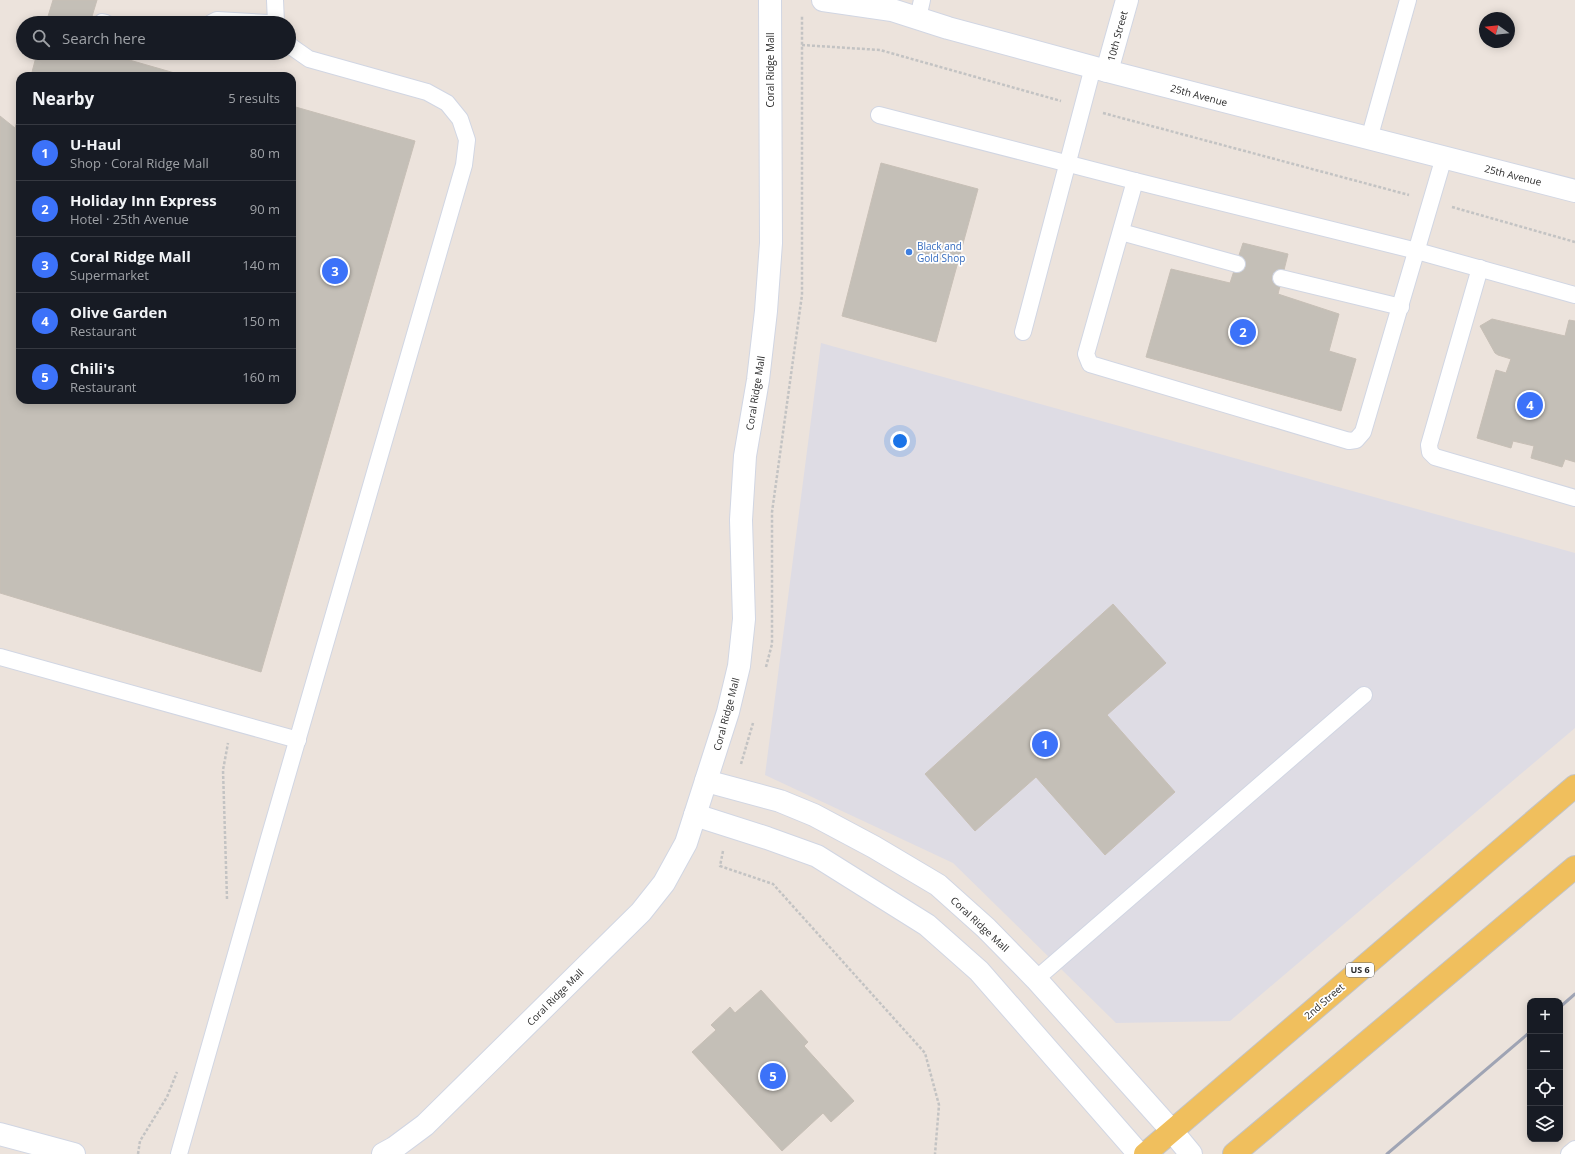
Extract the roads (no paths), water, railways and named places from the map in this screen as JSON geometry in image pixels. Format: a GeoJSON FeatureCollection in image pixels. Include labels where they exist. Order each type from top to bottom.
{"type":"FeatureCollection","features":[{"type":"Feature","properties":{"kind":"main road","name":"2nd Street"},"geometry":{"type":"LineString","coordinates":[[1145,1154],[1575,786]]}},
{"type":"Feature","properties":{"kind":"main road"},"geometry":{"type":"LineString","coordinates":[[1234,1154],[1575,867]]}},
{"type":"Feature","properties":{"kind":"street","name":"Coral Ridge Mall"},"geometry":{"type":"LineString","coordinates":[[383,1154],[426,1125],[641,912],[664,883],[686,843],[728,712],[739,666],[744,619],[741,520],[745,456],[758,380],[766,312],[770,243],[770,0]]}},
{"type":"Feature","properties":{"kind":"street","name":"25th Avenue"},"geometry":{"type":"LineString","coordinates":[[823,0],[892,10],[920,9],[1100,69],[1369,139],[1575,190]]}},
{"type":"Feature","properties":{"kind":"street","name":"10th Street"},"geometry":{"type":"LineString","coordinates":[[1100,69],[1127,0]]}},
{"type":"Feature","properties":{"kind":"street","name":"Coral Ridge Mall"},"geometry":{"type":"LineString","coordinates":[[706,781],[780,801],[814,815],[874,847],[938,885],[986,928],[1036,979],[1191,1154]]}},
{"type":"Feature","properties":{"kind":"street"},"geometry":{"type":"LineString","coordinates":[[695,815],[817,856],[928,925],[979,971],[1139,1154]]}},
{"type":"Feature","properties":{"kind":"street"},"geometry":{"type":"LineString","coordinates":[[0,1134],[74,1154]]}},
{"type":"Feature","properties":{"kind":"lane"},"geometry":{"type":"LineString","coordinates":[[275,0],[276,16]]}},
{"type":"Feature","properties":{"kind":"lane"},"geometry":{"type":"LineString","coordinates":[[1369,139],[1408,0]]}},
{"type":"Feature","properties":{"kind":"lane"},"geometry":{"type":"LineString","coordinates":[[179,1154],[464,166],[467,140],[460,119],[447,103],[426,92],[309,59],[296,50]]}},
{"type":"Feature","properties":{"kind":"lane"},"geometry":{"type":"LineString","coordinates":[[1023,332],[1082,107],[1100,69]]}},
{"type":"Feature","properties":{"kind":"lane"},"geometry":{"type":"LineString","coordinates":[[879,115],[1067,164],[1417,251],[1575,295]]}},
{"type":"Feature","properties":{"kind":"lane"},"geometry":{"type":"LineString","coordinates":[[1135,181],[1086,354],[1090,364],[1349,441],[1356,440],[1363,432],[1444,157]]}},
{"type":"Feature","properties":{"kind":"lane"},"geometry":{"type":"LineString","coordinates":[[1121,232],[1236,264]]}},
{"type":"Feature","properties":{"kind":"lane"},"geometry":{"type":"LineString","coordinates":[[1480,268],[1429,446],[1430,452],[1434,456],[1575,498]]}},
{"type":"Feature","properties":{"kind":"lane"},"geometry":{"type":"LineString","coordinates":[[1282,278],[1401,307]]}},
{"type":"Feature","properties":{"kind":"lane"},"geometry":{"type":"LineString","coordinates":[[0,657],[298,740]]}},
{"type":"Feature","properties":{"kind":"lane"},"geometry":{"type":"LineString","coordinates":[[1036,979],[1364,695]]}},
{"type":"Feature","properties":{"kind":"lane"},"geometry":{"type":"LineString","coordinates":[[1569,1154],[1575,1149]]}},
{"type":"Feature","properties":{"kind":"railway"},"geometry":{"type":"LineString","coordinates":[[1563,1004],[1575,994]]}},
{"type":"Feature","properties":{"kind":"railway"},"geometry":{"type":"LineString","coordinates":[[1387,1154],[1528,1034]]}},
{"type":"Feature","properties":{"kind":"place","name":"Black and Gold Shop"},"geometry":{"type":"Point","coordinates":[909,252]}},
{"type":"Feature","properties":{"kind":"place","name":"Coral Ridge Mall"},"geometry":{"type":"Point","coordinates":[335,271]}},
{"type":"Feature","properties":{"kind":"place","name":"Holiday Inn Express"},"geometry":{"type":"Point","coordinates":[1243,332]}},
{"type":"Feature","properties":{"kind":"place","name":"Olive Garden"},"geometry":{"type":"Point","coordinates":[1530,405]}},
{"type":"Feature","properties":{"kind":"place","name":"U-Haul"},"geometry":{"type":"Point","coordinates":[1045,744]}},
{"type":"Feature","properties":{"kind":"place","name":"Chili's"},"geometry":{"type":"Point","coordinates":[773,1076]}}]}
